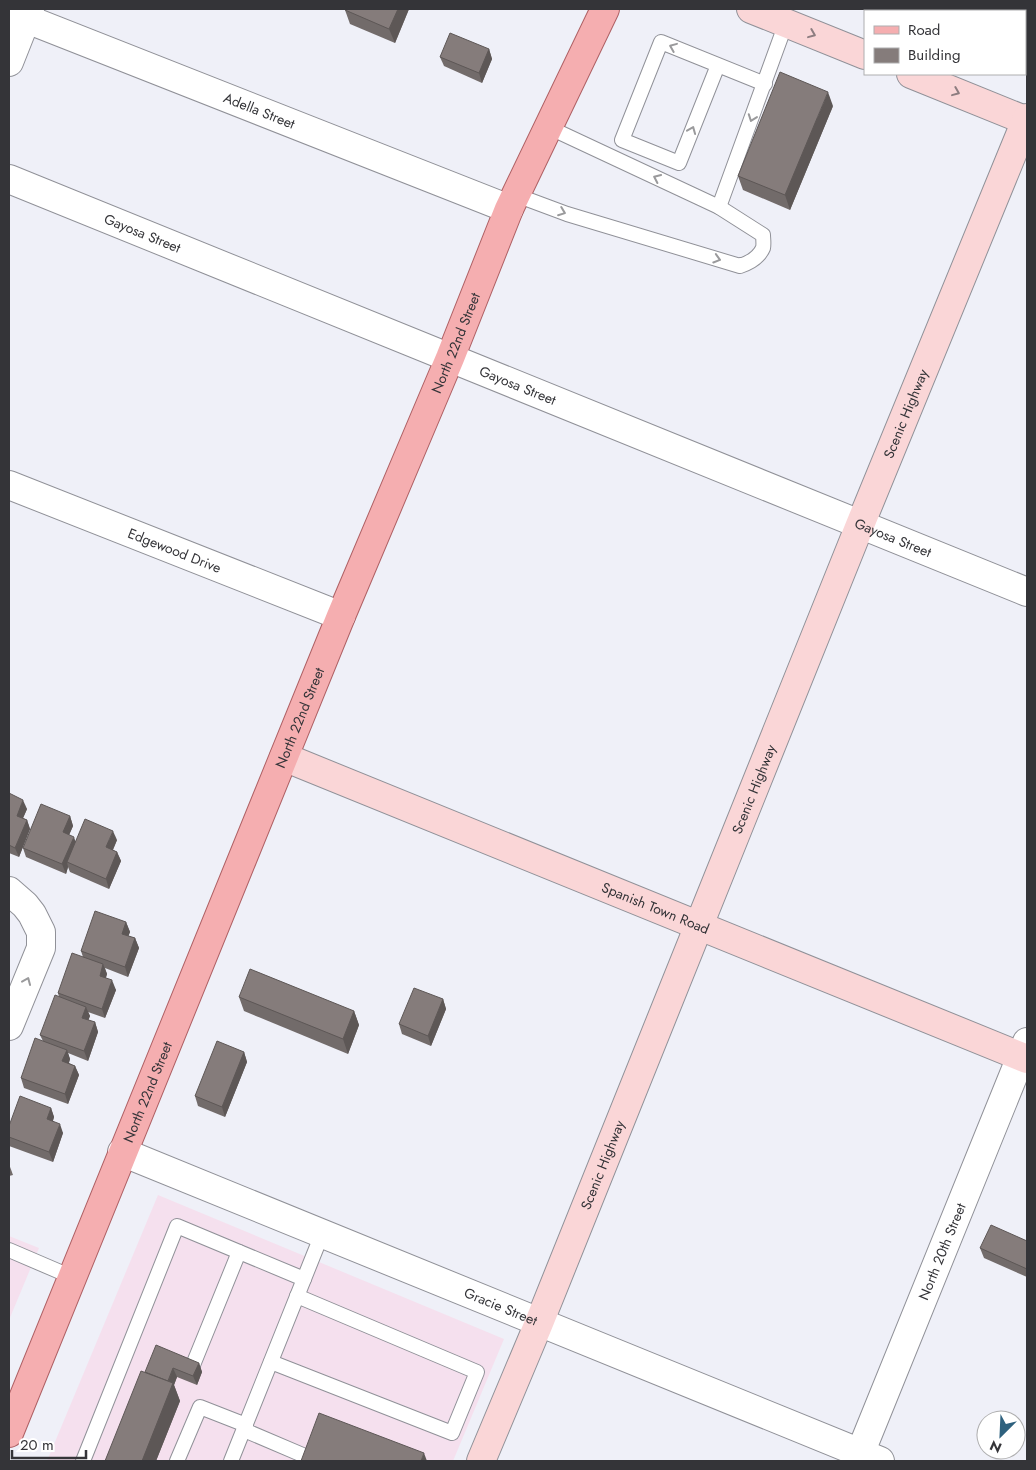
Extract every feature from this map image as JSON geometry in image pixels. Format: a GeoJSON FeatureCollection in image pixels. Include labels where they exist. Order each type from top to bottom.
{"type":"FeatureCollection","features":[{"type":"Feature","properties":{"kind":"main road","name":"North 22nd Street"},"geometry":{"type":"LineString","coordinates":[[9,1433],[341,616],[450,358],[513,202],[605,9]]}},
{"type":"Feature","properties":{"kind":"street"},"geometry":{"type":"LineString","coordinates":[[751,9],[864,55]]}},
{"type":"Feature","properties":{"kind":"street"},"geometry":{"type":"LineString","coordinates":[[9,62],[22,13]]}},
{"type":"Feature","properties":{"kind":"street","name":"Adella Street"},"geometry":{"type":"LineString","coordinates":[[22,13],[513,202]]}},
{"type":"Feature","properties":{"kind":"street"},"geometry":{"type":"LineString","coordinates":[[914,75],[1027,120]]}},
{"type":"Feature","properties":{"kind":"street","name":"Scenic Highway"},"geometry":{"type":"LineString","coordinates":[[481,1461],[860,525],[1027,120]]}},
{"type":"Feature","properties":{"kind":"street","name":"Gayosa Street"},"geometry":{"type":"LineString","coordinates":[[11,187],[450,358],[1027,592]]}},
{"type":"Feature","properties":{"kind":"street","name":"Edgewood Drive"},"geometry":{"type":"LineString","coordinates":[[9,485],[341,616]]}},
{"type":"Feature","properties":{"kind":"street","name":"Spanish Town Road"},"geometry":{"type":"LineString","coordinates":[[284,757],[699,925],[1025,1053]]}},
{"type":"Feature","properties":{"kind":"street"},"geometry":{"type":"LineString","coordinates":[[9,891],[32,914],[41,932],[41,948],[9,1026]]}},
{"type":"Feature","properties":{"kind":"street","name":"North 20th Street"},"geometry":{"type":"LineString","coordinates":[[866,1458],[1025,1053]]}},
{"type":"Feature","properties":{"kind":"street","name":"Gracie Street"},"geometry":{"type":"LineString","coordinates":[[122,1152],[866,1458]]}},
{"type":"Feature","properties":{"kind":"lane"},"geometry":{"type":"LineString","coordinates":[[719,207],[786,23]]}},
{"type":"Feature","properties":{"kind":"lane"},"geometry":{"type":"LineString","coordinates":[[718,65],[679,163],[622,140],[661,42],[718,65],[764,84]]}},
{"type":"Feature","properties":{"kind":"lane"},"geometry":{"type":"LineString","coordinates":[[513,202],[567,214],[740,266],[748,264],[763,247],[763,235],[719,207],[548,127]]}},
{"type":"Feature","properties":{"kind":"lane"},"geometry":{"type":"LineString","coordinates":[[83,1461],[177,1226],[304,1279]]}},
{"type":"Feature","properties":{"kind":"lane"},"geometry":{"type":"LineString","coordinates":[[231,1461],[322,1234]]}},
{"type":"Feature","properties":{"kind":"lane"},"geometry":{"type":"LineString","coordinates":[[9,1250],[72,1277]]}},
{"type":"Feature","properties":{"kind":"lane"},"geometry":{"type":"LineString","coordinates":[[193,1365],[239,1252]]}},
{"type":"Feature","properties":{"kind":"lane"},"geometry":{"type":"LineString","coordinates":[[271,1362],[452,1433],[477,1372],[297,1296]]}},
{"type":"Feature","properties":{"kind":"lane"},"geometry":{"type":"LineString","coordinates":[[177,1461],[200,1407],[305,1456]]}},
{"type":"Feature","properties":{"kind":"shaded area"},"geometry":{"type":"Polygon","coordinates":[[[158,1195],[504,1339],[453,1461],[47,1461],[158,1195]]]}},
{"type":"Feature","properties":{"kind":"shaded area"},"geometry":{"type":"Polygon","coordinates":[[[9,1236],[39,1248],[9,1320],[9,1236]]]}},
{"type":"Feature","properties":{"kind":"building"},"geometry":{"type":"Polygon","coordinates":[[[345,9],[398,9],[389,29],[345,9]]]}},
{"type":"Feature","properties":{"kind":"building"},"geometry":{"type":"Polygon","coordinates":[[[450,33],[489,49],[479,73],[440,57],[450,33]]]}},
{"type":"Feature","properties":{"kind":"building"},"geometry":{"type":"Polygon","coordinates":[[[780,72],[828,92],[785,195],[738,176],[780,72]]]}},
{"type":"Feature","properties":{"kind":"building"},"geometry":{"type":"Polygon","coordinates":[[[9,793],[23,800],[17,816],[27,820],[15,848],[9,845],[9,793]]]}},
{"type":"Feature","properties":{"kind":"building"},"geometry":{"type":"Polygon","coordinates":[[[41,804],[70,816],[63,832],[74,837],[62,864],[23,848],[41,804]]]}},
{"type":"Feature","properties":{"kind":"building"},"geometry":{"type":"Polygon","coordinates":[[[85,819],[113,831],[106,847],[117,852],[106,879],[67,862],[85,819]]]}},
{"type":"Feature","properties":{"kind":"building"},"geometry":{"type":"Polygon","coordinates":[[[95,911],[126,922],[122,934],[135,938],[125,967],[81,951],[95,911]]]}},
{"type":"Feature","properties":{"kind":"building"},"geometry":{"type":"Polygon","coordinates":[[[72,953],[103,964],[100,976],[112,980],[102,1009],[58,993],[72,953]]]}},
{"type":"Feature","properties":{"kind":"building"},"geometry":{"type":"Polygon","coordinates":[[[250,969],[354,1011],[343,1039],[239,997],[250,969]]]}},
{"type":"Feature","properties":{"kind":"building"},"geometry":{"type":"Polygon","coordinates":[[[414,988],[443,999],[428,1036],[399,1024],[414,988]]]}},
{"type":"Feature","properties":{"kind":"building"},"geometry":{"type":"Polygon","coordinates":[[[55,995],[86,1007],[82,1018],[95,1022],[84,1051],[40,1035],[55,995]]]}},
{"type":"Feature","properties":{"kind":"building"},"geometry":{"type":"Polygon","coordinates":[[[35,1038],[67,1050],[62,1061],[75,1066],[65,1094],[21,1078],[35,1038]]]}},
{"type":"Feature","properties":{"kind":"building"},"geometry":{"type":"Polygon","coordinates":[[[217,1041],[244,1052],[222,1107],[195,1096],[217,1041]]]}},
{"type":"Feature","properties":{"kind":"building"},"geometry":{"type":"Polygon","coordinates":[[[20,1096],[51,1108],[47,1119],[60,1124],[49,1152],[9,1137],[9,1126],[20,1096]]]}},
{"type":"Feature","properties":{"kind":"building"},"geometry":{"type":"Polygon","coordinates":[[[991,1225],[1027,1241],[1027,1269],[980,1248],[991,1225]]]}},
{"type":"Feature","properties":{"kind":"building"},"geometry":{"type":"Polygon","coordinates":[[[156,1345],[199,1363],[193,1376],[173,1368],[168,1381],[145,1372],[156,1345]]]}},
{"type":"Feature","properties":{"kind":"building"},"geometry":{"type":"Polygon","coordinates":[[[141,1371],[173,1383],[142,1461],[105,1461],[141,1371]]]}},
{"type":"Feature","properties":{"kind":"building"},"geometry":{"type":"Polygon","coordinates":[[[319,1413],[424,1453],[421,1461],[301,1461],[319,1413]]]}}]}
